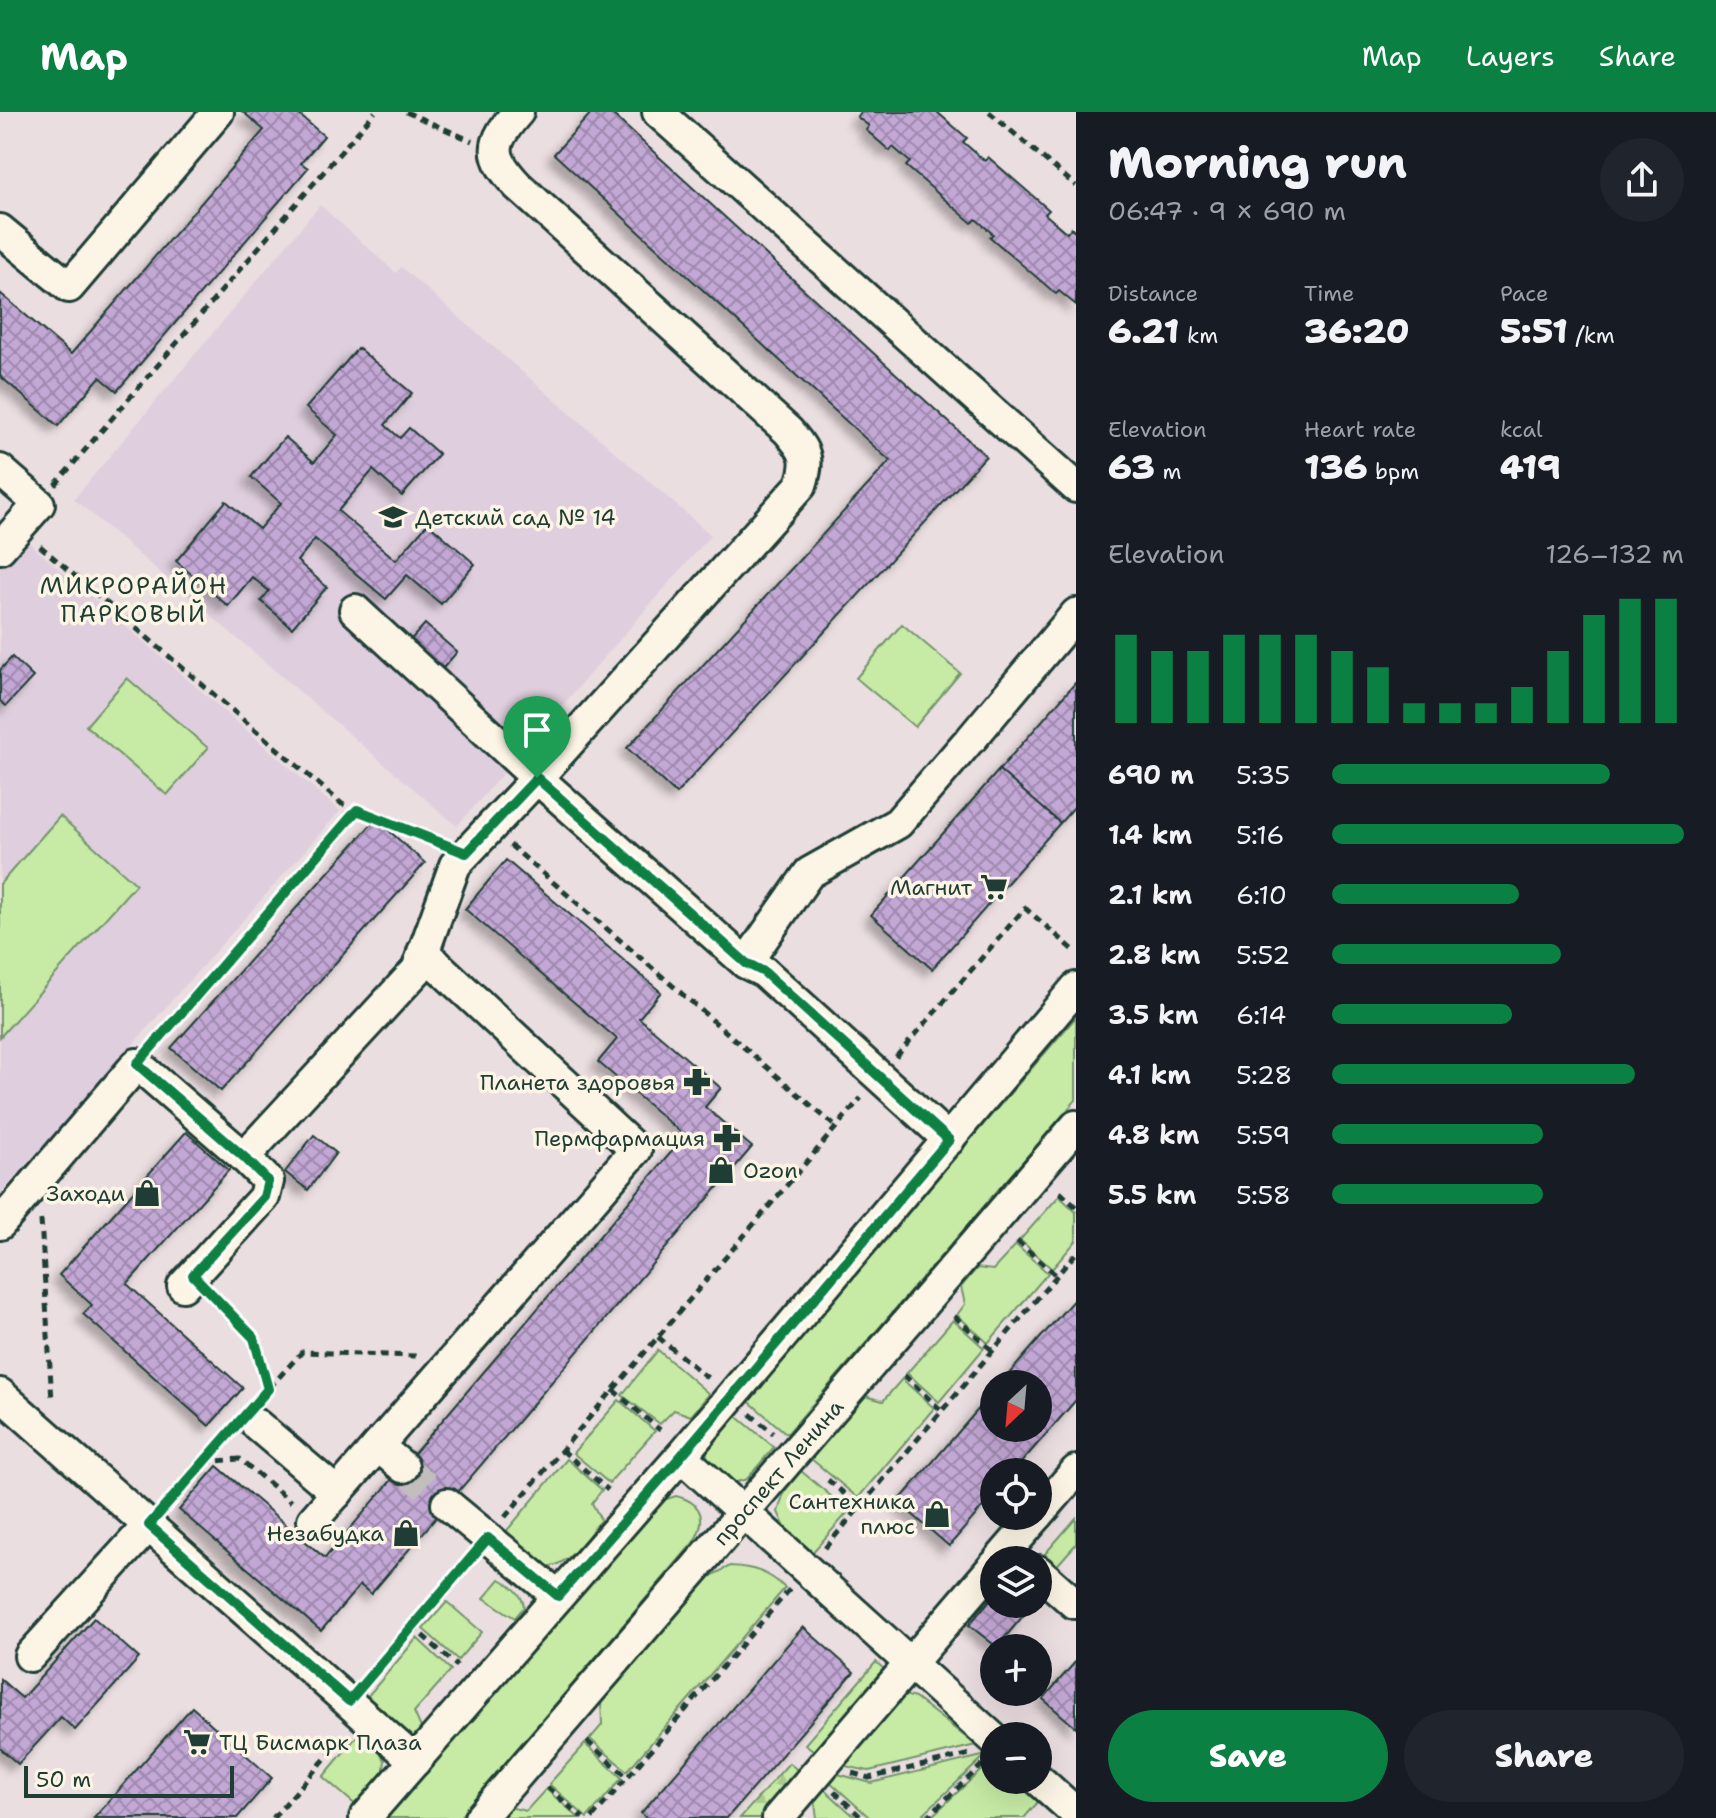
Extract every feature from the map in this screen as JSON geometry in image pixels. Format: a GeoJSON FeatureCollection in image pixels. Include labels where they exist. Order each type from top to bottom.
{"type":"FeatureCollection","features":[{"type":"Feature","properties":{"kind":"street"},"geometry":{"type":"LineString","coordinates":[[0,230],[69,287],[218,112]]}},
{"type":"Feature","properties":{"kind":"street"},"geometry":{"type":"LineString","coordinates":[[244,1157],[417,970],[455,865],[787,504],[801,485],[808,466],[803,448],[788,431],[500,167],[495,151],[499,135],[518,112]]}},
{"type":"Feature","properties":{"kind":"street"},"geometry":{"type":"LineString","coordinates":[[658,112],[1076,487]]}},
{"type":"Feature","properties":{"kind":"street"},"geometry":{"type":"LineString","coordinates":[[0,470],[39,504],[9,537]]}},
{"type":"Feature","properties":{"kind":"street"},"geometry":{"type":"LineString","coordinates":[[355,610],[537,778],[746,963],[764,972],[949,1140]]}},
{"type":"Feature","properties":{"kind":"street"},"geometry":{"type":"LineString","coordinates":[[746,963],[809,873],[898,823],[1076,614]]}},
{"type":"Feature","properties":{"kind":"street"},"geometry":{"type":"LineString","coordinates":[[313,1520],[636,1150],[423,952]]}},
{"type":"Feature","properties":{"kind":"street"},"geometry":{"type":"LineString","coordinates":[[365,1818],[681,1456],[1076,988]]}},
{"type":"Feature","properties":{"kind":"street"},"geometry":{"type":"LineString","coordinates":[[0,1224],[137,1064],[268,1181],[264,1197],[188,1280]]}},
{"type":"Feature","properties":{"kind":"street","name":"проспект Ленина"},"geometry":{"type":"LineString","coordinates":[[480,1818],[1076,1126]]}},
{"type":"Feature","properties":{"kind":"street"},"geometry":{"type":"LineString","coordinates":[[0,1394],[415,1761]]}},
{"type":"Feature","properties":{"kind":"street"},"geometry":{"type":"LineString","coordinates":[[249,1418],[337,1493]]}},
{"type":"Feature","properties":{"kind":"street"},"geometry":{"type":"LineString","coordinates":[[378,1446],[403,1467]]}},
{"type":"Feature","properties":{"kind":"street"},"geometry":{"type":"LineString","coordinates":[[681,1456],[911,1664],[980,1738]]}},
{"type":"Feature","properties":{"kind":"street"},"geometry":{"type":"LineString","coordinates":[[1052,1499],[1076,1471]]}},
{"type":"Feature","properties":{"kind":"street"},"geometry":{"type":"LineString","coordinates":[[447,1504],[558,1596]]}},
{"type":"Feature","properties":{"kind":"street"},"geometry":{"type":"LineString","coordinates":[[30,1656],[149,1525]]}},
{"type":"Feature","properties":{"kind":"street"},"geometry":{"type":"LineString","coordinates":[[1052,1583],[1074,1603],[1076,1600]]}},
{"type":"Feature","properties":{"kind":"street"},"geometry":{"type":"LineString","coordinates":[[778,1818],[980,1588]]}},
{"type":"Feature","properties":{"kind":"street"},"geometry":{"type":"LineString","coordinates":[[1052,1792],[1076,1813]]}},
{"type":"Feature","properties":{"kind":"path"},"geometry":{"type":"LineString","coordinates":[[39,504],[375,112]]}},
{"type":"Feature","properties":{"kind":"path"},"geometry":{"type":"LineString","coordinates":[[406,112],[495,151]]}},
{"type":"Feature","properties":{"kind":"path"},"geometry":{"type":"LineString","coordinates":[[989,112],[1076,186]]}},
{"type":"Feature","properties":{"kind":"path"},"geometry":{"type":"LineString","coordinates":[[9,537],[342,804],[466,853]]}},
{"type":"Feature","properties":{"kind":"path"},"geometry":{"type":"LineString","coordinates":[[137,1064],[357,810]]}},
{"type":"Feature","properties":{"kind":"path"},"geometry":{"type":"LineString","coordinates":[[490,827],[836,1127]]}},
{"type":"Feature","properties":{"kind":"path"},"geometry":{"type":"LineString","coordinates":[[273,1818],[356,1708],[412,1626],[1025,908],[1076,952]]}},
{"type":"Feature","properties":{"kind":"path"},"geometry":{"type":"LineString","coordinates":[[38,1180],[55,1442]]}},
{"type":"Feature","properties":{"kind":"path"},"geometry":{"type":"LineString","coordinates":[[1060,1192],[1076,1207]]}},
{"type":"Feature","properties":{"kind":"path"},"geometry":{"type":"LineString","coordinates":[[1017,1241],[1057,1276]]}},
{"type":"Feature","properties":{"kind":"path"},"geometry":{"type":"LineString","coordinates":[[592,1818],[1076,1253]]}},
{"type":"Feature","properties":{"kind":"path"},"geometry":{"type":"LineString","coordinates":[[188,1280],[254,1338],[268,1389]]}},
{"type":"Feature","properties":{"kind":"path"},"geometry":{"type":"LineString","coordinates":[[954,1316],[993,1351]]}},
{"type":"Feature","properties":{"kind":"path"},"geometry":{"type":"LineString","coordinates":[[658,1337],[716,1385]]}},
{"type":"Feature","properties":{"kind":"path"},"geometry":{"type":"LineString","coordinates":[[149,1525],[204,1462],[249,1418],[268,1389],[302,1352],[456,1357]]}},
{"type":"Feature","properties":{"kind":"path"},"geometry":{"type":"LineString","coordinates":[[904,1375],[942,1411]]}},
{"type":"Feature","properties":{"kind":"path"},"geometry":{"type":"LineString","coordinates":[[613,1390],[660,1430]]}},
{"type":"Feature","properties":{"kind":"path"},"geometry":{"type":"LineString","coordinates":[[745,1410],[780,1439]]}},
{"type":"Feature","properties":{"kind":"path"},"geometry":{"type":"LineString","coordinates":[[562,1450],[608,1490]]}},
{"type":"Feature","properties":{"kind":"path"},"geometry":{"type":"LineString","coordinates":[[204,1462],[240,1459],[313,1520]]}},
{"type":"Feature","properties":{"kind":"path"},"geometry":{"type":"LineString","coordinates":[[828,1480],[860,1507]]}},
{"type":"Feature","properties":{"kind":"path"},"geometry":{"type":"LineString","coordinates":[[412,1626],[457,1666]]}},
{"type":"Feature","properties":{"kind":"path"},"geometry":{"type":"LineString","coordinates":[[587,1741],[627,1777]]}},
{"type":"Feature","properties":{"kind":"path"},"geometry":{"type":"LineString","coordinates":[[820,1770],[869,1778],[980,1747]]}},
{"type":"Feature","properties":{"kind":"path"},"geometry":{"type":"LineString","coordinates":[[926,1818],[980,1767]]}},
{"type":"Feature","properties":{"kind":"path"},"geometry":{"type":"LineString","coordinates":[[820,1770],[862,1818]]}},
{"type":"Feature","properties":{"kind":"path"},"geometry":{"type":"LineString","coordinates":[[547,1787],[583,1818]]}},
{"type":"Feature","properties":{"kind":"shaded area","name":"Детский сад № 14"},"geometry":{"type":"Polygon","coordinates":[[[320,205],[396,273],[401,267],[711,535],[457,826],[74,499],[320,205]]]}},
{"type":"Feature","properties":{"kind":"shaded area"},"geometry":{"type":"Polygon","coordinates":[[[0,518],[340,811],[0,1194],[0,518]]]}},
{"type":"Feature","properties":{"kind":"green space"},"geometry":{"type":"Polygon","coordinates":[[[902,624],[960,673],[915,727],[856,678],[902,624]]]}},
{"type":"Feature","properties":{"kind":"green space"},"geometry":{"type":"Polygon","coordinates":[[[127,678],[208,748],[167,795],[86,726],[127,678]]]}},
{"type":"Feature","properties":{"kind":"green space"},"geometry":{"type":"Polygon","coordinates":[[[60,816],[136,884],[0,1037],[0,884],[60,816]]]}},
{"type":"Feature","properties":{"kind":"green space"},"geometry":{"type":"Polygon","coordinates":[[[1076,1017],[1076,1100],[787,1434],[746,1399],[1076,1017]]]}},
{"type":"Feature","properties":{"kind":"green space"},"geometry":{"type":"Polygon","coordinates":[[[1059,1196],[1076,1212],[1076,1241],[1052,1269],[1020,1240],[1059,1196]]]}},
{"type":"Feature","properties":{"kind":"green space"},"geometry":{"type":"Polygon","coordinates":[[[1016,1245],[1048,1273],[988,1343],[957,1315],[965,1304],[961,1287],[977,1268],[993,1270],[1016,1245]]]}},
{"type":"Feature","properties":{"kind":"green space"},"geometry":{"type":"Polygon","coordinates":[[[953,1320],[984,1348],[939,1402],[907,1373],[953,1320]]]}},
{"type":"Feature","properties":{"kind":"green space"},"geometry":{"type":"Polygon","coordinates":[[[658,1350],[709,1394],[691,1416],[674,1410],[660,1424],[622,1395],[658,1350]]]}},
{"type":"Feature","properties":{"kind":"green space"},"geometry":{"type":"Polygon","coordinates":[[[902,1379],[934,1408],[858,1498],[810,1458],[865,1396],[883,1401],[902,1379]]]}},
{"type":"Feature","properties":{"kind":"green space"},"geometry":{"type":"Polygon","coordinates":[[[619,1400],[655,1431],[609,1483],[573,1453],[619,1400]]]}},
{"type":"Feature","properties":{"kind":"green space"},"geometry":{"type":"Polygon","coordinates":[[[734,1414],[774,1447],[747,1479],[733,1483],[706,1460],[708,1445],[734,1414]]]}},
{"type":"Feature","properties":{"kind":"green space"},"geometry":{"type":"Polygon","coordinates":[[[567,1459],[602,1490],[592,1503],[601,1520],[566,1560],[547,1567],[537,1565],[499,1540],[567,1459]]]}},
{"type":"Feature","properties":{"kind":"green space"},"geometry":{"type":"Polygon","coordinates":[[[801,1471],[849,1511],[811,1554],[788,1534],[778,1512],[784,1492],[801,1471]]]}},
{"type":"Feature","properties":{"kind":"green space"},"geometry":{"type":"Polygon","coordinates":[[[676,1496],[692,1503],[700,1514],[700,1527],[693,1543],[459,1818],[383,1818],[660,1501],[676,1496]]]}},
{"type":"Feature","properties":{"kind":"green space"},"geometry":{"type":"Polygon","coordinates":[[[1076,1518],[1076,1544],[1052,1571],[1052,1546],[1076,1518]]]}},
{"type":"Feature","properties":{"kind":"green space"},"geometry":{"type":"Polygon","coordinates":[[[730,1566],[760,1571],[785,1588],[627,1771],[590,1739],[602,1725],[601,1699],[711,1576],[730,1566]]]}},
{"type":"Feature","properties":{"kind":"green space"},"geometry":{"type":"Polygon","coordinates":[[[500,1579],[516,1590],[523,1602],[524,1607],[515,1618],[484,1598],[500,1579]]]}},
{"type":"Feature","properties":{"kind":"green space"},"geometry":{"type":"Polygon","coordinates":[[[447,1602],[482,1632],[458,1660],[423,1629],[447,1602]]]}},
{"type":"Feature","properties":{"kind":"green space"},"geometry":{"type":"Polygon","coordinates":[[[417,1638],[451,1670],[414,1712],[422,1730],[410,1740],[361,1704],[417,1638]]]}},
{"type":"Feature","properties":{"kind":"green space"},"geometry":{"type":"Polygon","coordinates":[[[876,1662],[884,1669],[879,1682],[817,1753],[805,1744],[876,1662]]]}},
{"type":"Feature","properties":{"kind":"green space"},"geometry":{"type":"Polygon","coordinates":[[[904,1695],[915,1698],[976,1745],[869,1771],[840,1765],[904,1695]]]}},
{"type":"Feature","properties":{"kind":"green space"},"geometry":{"type":"Polygon","coordinates":[[[362,1730],[385,1760],[383,1777],[358,1807],[323,1777],[362,1730]]]}},
{"type":"Feature","properties":{"kind":"green space"},"geometry":{"type":"Polygon","coordinates":[[[585,1744],[622,1778],[587,1818],[549,1784],[585,1744]]]}},
{"type":"Feature","properties":{"kind":"green space"},"geometry":{"type":"Polygon","coordinates":[[[980,1756],[980,1761],[919,1818],[870,1818],[828,1780],[834,1773],[871,1783],[980,1756]]]}},
{"type":"Feature","properties":{"kind":"green space"},"geometry":{"type":"Polygon","coordinates":[[[789,1763],[806,1777],[769,1818],[740,1818],[789,1763]]]}},
{"type":"Feature","properties":{"kind":"green space"},"geometry":{"type":"Polygon","coordinates":[[[980,1771],[980,1794],[1031,1794],[1039,1801],[1024,1818],[930,1818],[980,1771]]]}},
{"type":"Feature","properties":{"kind":"green space"},"geometry":{"type":"Polygon","coordinates":[[[822,1787],[856,1818],[817,1818],[814,1797],[822,1787]]]}},
{"type":"Feature","properties":{"kind":"green space"},"geometry":{"type":"Polygon","coordinates":[[[546,1789],[579,1818],[500,1818],[509,1807],[526,1811],[546,1789]]]}},
{"type":"Feature","properties":{"kind":"building"},"geometry":{"type":"Polygon","coordinates":[[[243,112],[296,112],[324,136],[301,163],[308,168],[117,391],[100,377],[58,426],[0,376],[0,293],[71,354],[264,130],[243,112]]]}},
{"type":"Feature","properties":{"kind":"building"},"geometry":{"type":"Polygon","coordinates":[[[592,112],[610,112],[986,456],[676,794],[627,748],[890,461],[554,154],[592,112]]]}},
{"type":"Feature","properties":{"kind":"building"},"geometry":{"type":"Polygon","coordinates":[[[861,112],[937,112],[967,138],[963,142],[985,161],[988,157],[1049,210],[1045,214],[1067,233],[1071,228],[1076,232],[1076,305],[1059,291],[1056,294],[990,237],[993,234],[976,219],[972,223],[906,166],[910,162],[893,147],[890,151],[866,130],[869,126],[857,117],[861,112]]]}},
{"type":"Feature","properties":{"kind":"building"},"geometry":{"type":"Polygon","coordinates":[[[358,348],[412,393],[385,425],[400,438],[409,428],[439,454],[402,496],[373,470],[338,511],[396,560],[428,523],[475,564],[441,604],[407,575],[386,599],[315,539],[297,561],[327,587],[292,628],[261,601],[269,591],[252,577],[228,606],[176,561],[226,501],[259,529],[281,503],[251,477],[285,437],[314,462],[337,435],[306,408],[358,348]]]}},
{"type":"Feature","properties":{"kind":"building"},"geometry":{"type":"Polygon","coordinates":[[[425,624],[457,652],[437,675],[405,646],[425,624]]]}},
{"type":"Feature","properties":{"kind":"building"},"geometry":{"type":"Polygon","coordinates":[[[12,657],[33,677],[6,706],[0,701],[0,670],[12,657]]]}},
{"type":"Feature","properties":{"kind":"building"},"geometry":{"type":"Polygon","coordinates":[[[1076,682],[1076,805],[1060,823],[999,770],[1076,682]]]}},
{"type":"Feature","properties":{"kind":"building"},"geometry":{"type":"Polygon","coordinates":[[[999,770],[1060,823],[932,969],[871,915],[999,770]]]}},
{"type":"Feature","properties":{"kind":"building"},"geometry":{"type":"Polygon","coordinates":[[[376,819],[425,863],[221,1091],[171,1048],[376,819]]]}},
{"type":"Feature","properties":{"kind":"building"},"geometry":{"type":"Polygon","coordinates":[[[506,860],[661,992],[639,1018],[721,1088],[705,1107],[752,1147],[371,1594],[360,1585],[321,1631],[179,1510],[217,1466],[325,1558],[685,1136],[598,1062],[617,1039],[465,909],[506,860]]]}},
{"type":"Feature","properties":{"kind":"building"},"geometry":{"type":"Polygon","coordinates":[[[186,1132],[229,1170],[127,1284],[243,1388],[209,1426],[83,1314],[92,1305],[59,1275],[186,1132]]]}},
{"type":"Feature","properties":{"kind":"building"},"geometry":{"type":"Polygon","coordinates":[[[314,1135],[336,1153],[308,1190],[285,1172],[314,1135]]]}},
{"type":"Feature","properties":{"kind":"building"},"geometry":{"type":"Polygon","coordinates":[[[1076,1297],[1076,1400],[1052,1427],[1052,1370],[1012,1370],[1076,1297]]]}},
{"type":"Feature","properties":{"kind":"building"},"geometry":{"type":"Polygon","coordinates":[[[980,1407],[980,1442],[1039,1442],[1025,1458],[980,1458],[980,1510],[949,1546],[898,1502],[980,1407]]]}},
{"type":"Feature","properties":{"kind":"building"},"geometry":{"type":"Polygon","coordinates":[[[980,1612],[980,1618],[1021,1618],[1008,1634],[980,1634],[969,1625],[980,1612]]]}},
{"type":"Feature","properties":{"kind":"building"},"geometry":{"type":"Polygon","coordinates":[[[94,1618],[139,1658],[75,1730],[61,1717],[18,1764],[0,1748],[0,1679],[22,1698],[94,1618]]]}},
{"type":"Feature","properties":{"kind":"building"},"geometry":{"type":"Polygon","coordinates":[[[803,1627],[854,1672],[727,1818],[646,1818],[641,1813],[803,1627]]]}},
{"type":"Feature","properties":{"kind":"building"},"geometry":{"type":"Polygon","coordinates":[[[1076,1661],[1076,1728],[1051,1706],[1052,1689],[1076,1661]]]}},
{"type":"Feature","properties":{"kind":"building","name":"ТЦ Бисмарк Плаза"},"geometry":{"type":"Polygon","coordinates":[[[192,1707],[272,1778],[237,1818],[94,1818],[192,1707]]]}},
{"type":"Feature","properties":{"kind":"tunnel"},"geometry":{"type":"LineString","coordinates":[[403,1467],[447,1504]]}},
{"type":"Feature","properties":{"kind":"place","name":"Детский сад № 14"},"geometry":{"type":"Point","coordinates":[393,517]}},
{"type":"Feature","properties":{"kind":"place","name":"Магнит"},"geometry":{"type":"Point","coordinates":[994,887]}},
{"type":"Feature","properties":{"kind":"place","name":"Планета здоровья"},"geometry":{"type":"Point","coordinates":[697,1082]}},
{"type":"Feature","properties":{"kind":"place","name":"Пермфармация"},"geometry":{"type":"Point","coordinates":[727,1138]}},
{"type":"Feature","properties":{"kind":"place","name":"Ozon"},"geometry":{"type":"Point","coordinates":[721,1170]}},
{"type":"Feature","properties":{"kind":"place","name":"Заходи"},"geometry":{"type":"Point","coordinates":[147,1193]}},
{"type":"Feature","properties":{"kind":"place","name":"Сантехника плюс"},"geometry":{"type":"Point","coordinates":[937,1514]}},
{"type":"Feature","properties":{"kind":"place","name":"Незабудка"},"geometry":{"type":"Point","coordinates":[406,1533]}},
{"type":"Feature","properties":{"kind":"place","name":"ТЦ Бисмарк Плаза"},"geometry":{"type":"Point","coordinates":[197,1742]}},
{"type":"Feature","properties":{"kind":"district","name":"МИКРОРАЙОН ПАРКОВЫЙ"},"geometry":{"type":"Point","coordinates":[134,600]}},
{"type":"Feature","properties":{"kind":"route"},"geometry":{"type":"LineString","coordinates":[[537,778],[746,963],[764,972],[949,1140],[558,1596],[488,1538],[349,1701],[149,1525],[268,1389],[254,1338],[193,1275],[264,1197],[268,1181],[137,1064],[357,810],[466,853],[537,778]]}}]}
